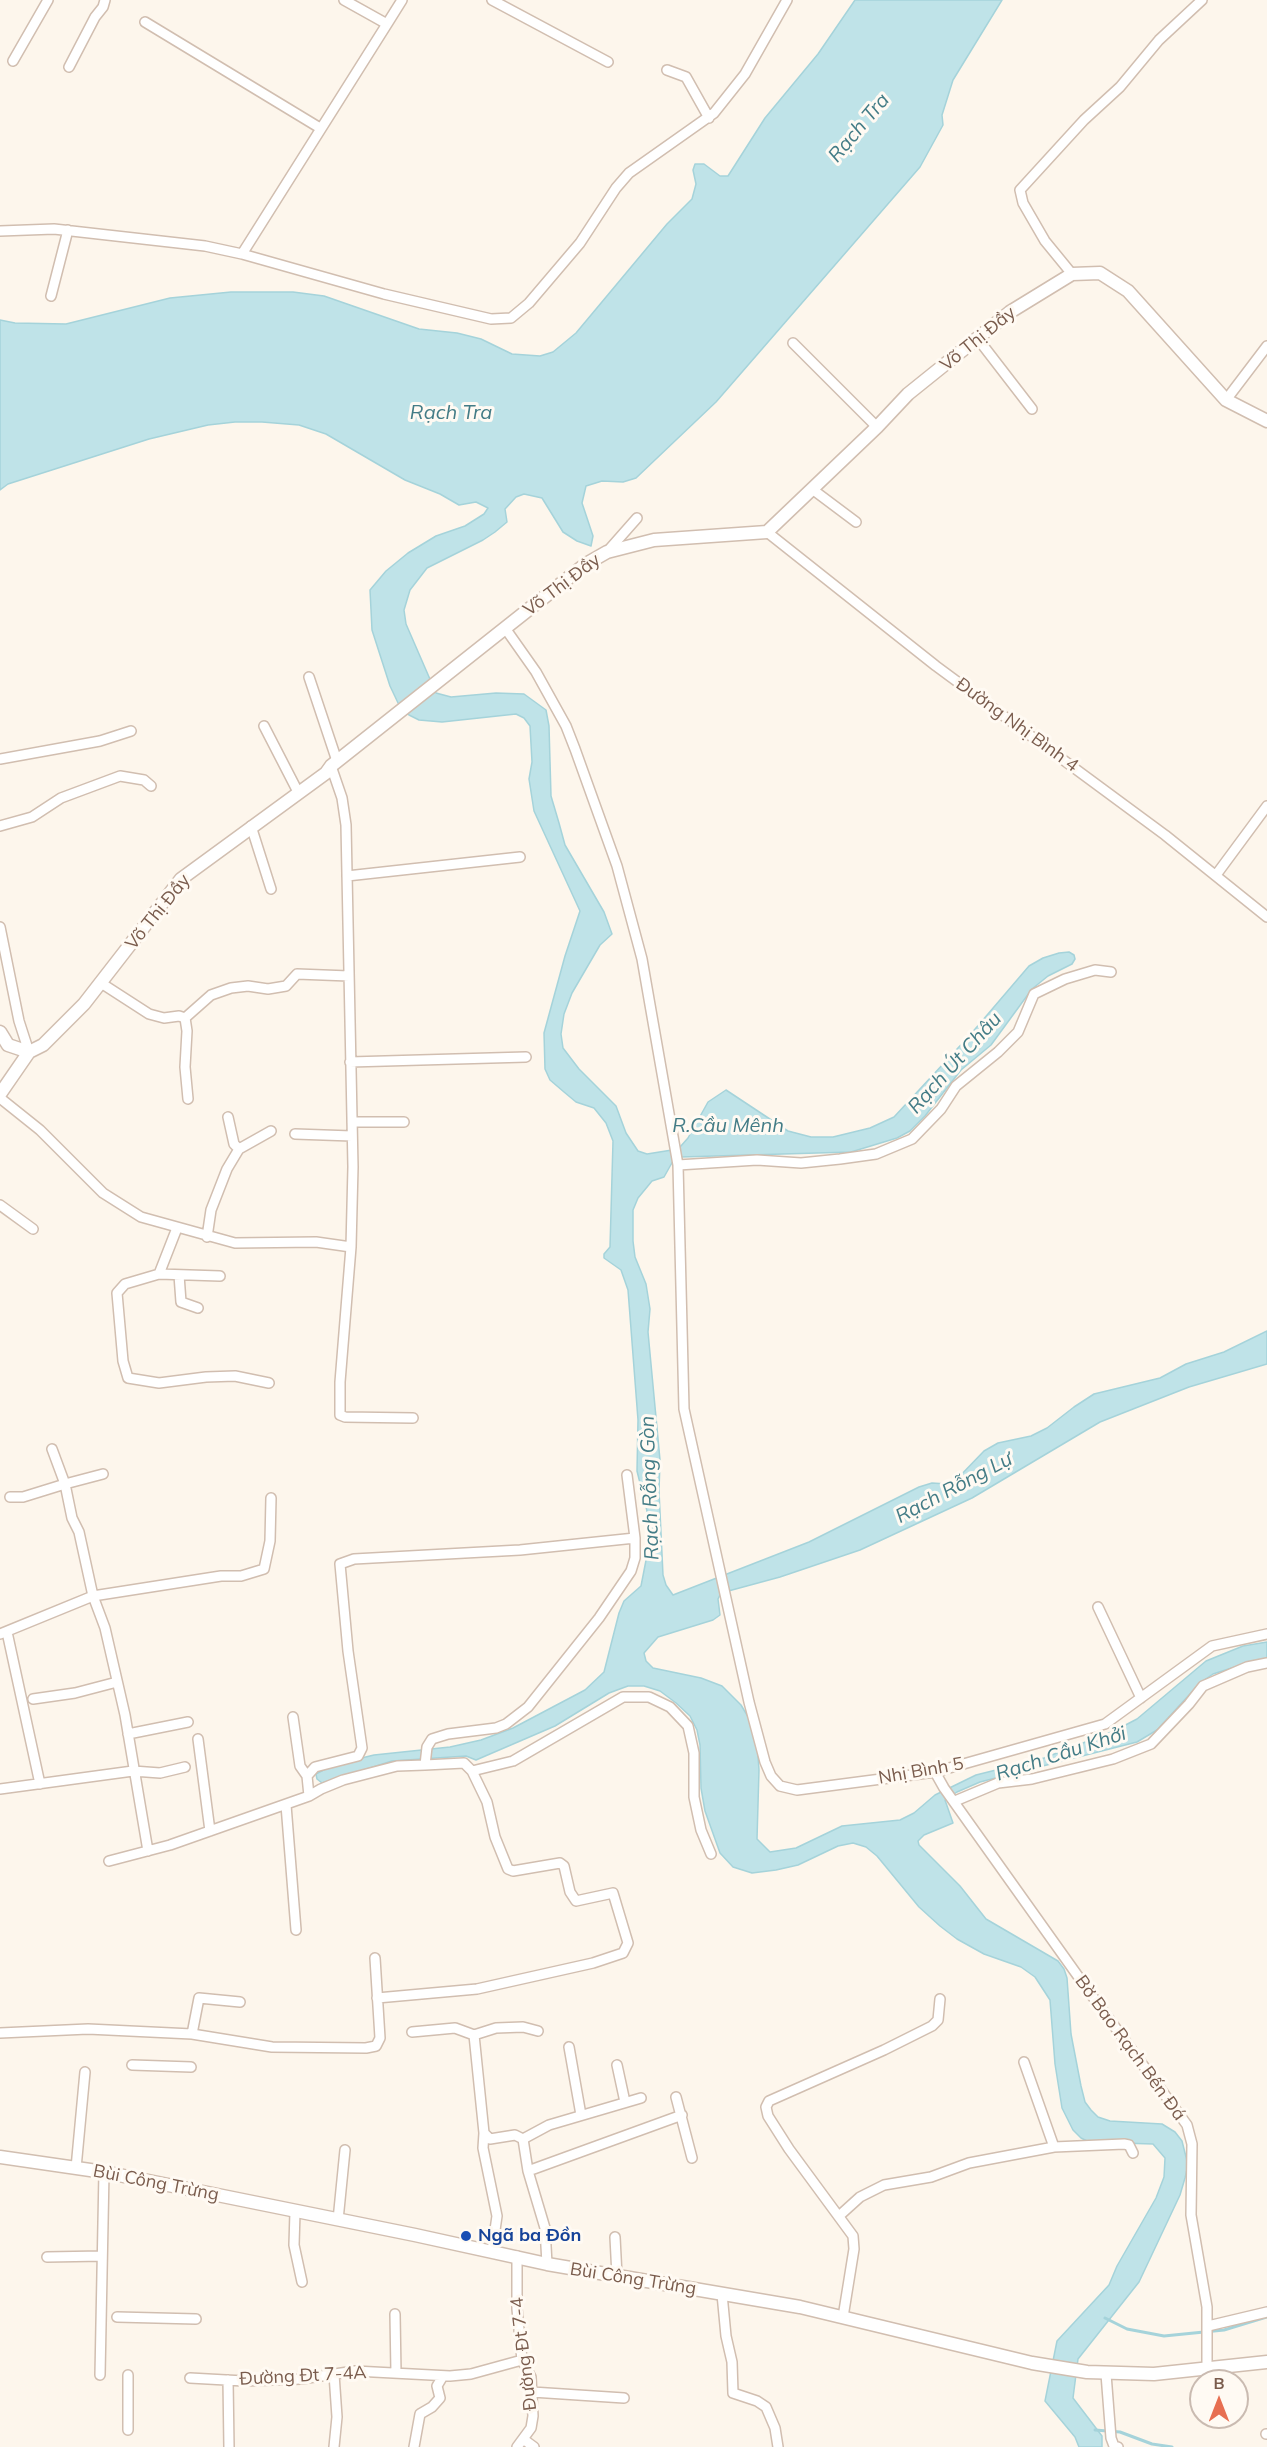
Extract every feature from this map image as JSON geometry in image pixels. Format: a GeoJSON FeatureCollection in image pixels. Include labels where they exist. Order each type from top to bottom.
{"type":"FeatureCollection","features":[{"type":"Feature","properties":{"kind":"street"},"geometry":{"type":"LineString","coordinates":[[13,61],[48,0]]}},
{"type":"Feature","properties":{"kind":"street"},"geometry":{"type":"LineString","coordinates":[[69,68],[105,0]]}},
{"type":"Feature","properties":{"kind":"street"},"geometry":{"type":"LineString","coordinates":[[344,0],[387,24]]}},
{"type":"Feature","properties":{"kind":"street"},"geometry":{"type":"LineString","coordinates":[[242,254],[402,0]]}},
{"type":"Feature","properties":{"kind":"street"},"geometry":{"type":"LineString","coordinates":[[492,0],[608,62]]}},
{"type":"Feature","properties":{"kind":"street"},"geometry":{"type":"LineString","coordinates":[[0,231],[68,230],[189,243],[242,254],[384,294],[492,319],[511,318],[529,303],[573,252],[622,180],[642,162],[709,118],[745,74],[787,0]]}},
{"type":"Feature","properties":{"kind":"street"},"geometry":{"type":"LineString","coordinates":[[1202,0],[1159,40],[1120,87],[1084,120],[1020,190],[1023,203],[1045,241],[1072,274],[1100,273],[1128,291],[1226,400],[1267,421]]}},
{"type":"Feature","properties":{"kind":"street"},"geometry":{"type":"LineString","coordinates":[[145,22],[320,128]]}},
{"type":"Feature","properties":{"kind":"street"},"geometry":{"type":"LineString","coordinates":[[667,70],[686,77],[709,118]]}},
{"type":"Feature","properties":{"kind":"street"},"geometry":{"type":"LineString","coordinates":[[51,296],[68,230]]}},
{"type":"Feature","properties":{"kind":"street","name":"Võ Thị Đầy"},"geometry":{"type":"LineString","coordinates":[[0,1096],[29,1053],[43,1045],[84,1004],[181,879],[326,773],[334,764],[586,564],[607,552],[654,540],[767,532],[877,427],[908,394],[1010,312],[1072,274]]}},
{"type":"Feature","properties":{"kind":"street"},"geometry":{"type":"LineString","coordinates":[[978,339],[1032,409]]}},
{"type":"Feature","properties":{"kind":"street"},"geometry":{"type":"LineString","coordinates":[[793,343],[877,427]]}},
{"type":"Feature","properties":{"kind":"street"},"geometry":{"type":"LineString","coordinates":[[1226,400],[1267,346]]}},
{"type":"Feature","properties":{"kind":"street"},"geometry":{"type":"LineString","coordinates":[[812,489],[856,522]]}},
{"type":"Feature","properties":{"kind":"street"},"geometry":{"type":"LineString","coordinates":[[607,552],[638,518]]}},
{"type":"Feature","properties":{"kind":"street","name":"Đường Nhị Bình 4"},"geometry":{"type":"LineString","coordinates":[[767,532],[936,666],[1113,796],[1267,917]]}},
{"type":"Feature","properties":{"kind":"street"},"geometry":{"type":"LineString","coordinates":[[505,628],[536,672],[566,726],[616,866],[642,959],[677,1163],[801,1162],[840,1159],[876,1154],[912,1139],[941,1109],[956,1086],[998,1052],[1018,1032],[1034,994],[1065,979],[1095,970],[1111,972]]}},
{"type":"Feature","properties":{"kind":"street"},"geometry":{"type":"LineString","coordinates":[[309,677],[334,764],[346,825],[352,1122],[351,1247],[340,1382],[340,1415],[413,1418]]}},
{"type":"Feature","properties":{"kind":"street"},"geometry":{"type":"LineString","coordinates":[[264,726],[298,792]]}},
{"type":"Feature","properties":{"kind":"street"},"geometry":{"type":"LineString","coordinates":[[0,759],[100,741],[131,731]]}},
{"type":"Feature","properties":{"kind":"street"},"geometry":{"type":"LineString","coordinates":[[0,826],[32,817],[61,798],[120,776],[144,780],[151,786]]}},
{"type":"Feature","properties":{"kind":"street"},"geometry":{"type":"LineString","coordinates":[[1216,875],[1267,806]]}},
{"type":"Feature","properties":{"kind":"street"},"geometry":{"type":"LineString","coordinates":[[251,826],[271,889]]}},
{"type":"Feature","properties":{"kind":"street"},"geometry":{"type":"LineString","coordinates":[[347,876],[520,857]]}},
{"type":"Feature","properties":{"kind":"street"},"geometry":{"type":"LineString","coordinates":[[0,927],[19,1022],[29,1053]]}},
{"type":"Feature","properties":{"kind":"street"},"geometry":{"type":"LineString","coordinates":[[101,982],[149,1014],[164,1018],[185,1017],[211,995],[231,988],[286,986],[297,974],[349,976]]}},
{"type":"Feature","properties":{"kind":"street"},"geometry":{"type":"LineString","coordinates":[[185,1017],[187,1031],[185,1067],[188,1099]]}},
{"type":"Feature","properties":{"kind":"street"},"geometry":{"type":"LineString","coordinates":[[0,1032],[8,1045],[29,1053]]}},
{"type":"Feature","properties":{"kind":"street"},"geometry":{"type":"LineString","coordinates":[[350,1062],[526,1057]]}},
{"type":"Feature","properties":{"kind":"street"},"geometry":{"type":"LineString","coordinates":[[0,1096],[40,1130],[103,1193],[141,1217],[235,1243],[316,1242],[351,1247]]}},
{"type":"Feature","properties":{"kind":"street"},"geometry":{"type":"LineString","coordinates":[[228,1117],[234,1144],[239,1149]]}},
{"type":"Feature","properties":{"kind":"street"},"geometry":{"type":"LineString","coordinates":[[352,1122],[404,1122]]}},
{"type":"Feature","properties":{"kind":"street"},"geometry":{"type":"LineString","coordinates":[[207,1237],[211,1210],[227,1169],[239,1149],[271,1131]]}},
{"type":"Feature","properties":{"kind":"street"},"geometry":{"type":"LineString","coordinates":[[295,1134],[352,1136]]}},
{"type":"Feature","properties":{"kind":"street","name":"Nhị Bình 5"},"geometry":{"type":"LineString","coordinates":[[677,1163],[684,1409],[720,1575],[765,1762],[771,1776],[780,1786],[797,1790],[935,1772],[1105,1724],[1212,1646],[1267,1634]]}},
{"type":"Feature","properties":{"kind":"street"},"geometry":{"type":"LineString","coordinates":[[0,1205],[33,1229]]}},
{"type":"Feature","properties":{"kind":"street"},"geometry":{"type":"LineString","coordinates":[[159,1274],[177,1228]]}},
{"type":"Feature","properties":{"kind":"street"},"geometry":{"type":"LineString","coordinates":[[220,1276],[159,1274],[125,1284],[117,1293],[123,1361],[128,1378],[159,1383],[235,1376],[269,1383]]}},
{"type":"Feature","properties":{"kind":"street"},"geometry":{"type":"LineString","coordinates":[[179,1275],[181,1302],[183,1305],[198,1308]]}},
{"type":"Feature","properties":{"kind":"street"},"geometry":{"type":"LineString","coordinates":[[52,1449],[65,1484],[72,1518],[79,1532],[93,1596],[105,1628],[128,1734],[148,1851]]}},
{"type":"Feature","properties":{"kind":"street"},"geometry":{"type":"LineString","coordinates":[[10,1497],[23,1497],[103,1474]]}},
{"type":"Feature","properties":{"kind":"street"},"geometry":{"type":"LineString","coordinates":[[425,1762],[427,1746],[432,1739],[438,1736],[495,1728],[506,1724],[528,1707],[598,1618],[631,1571],[635,1558],[635,1538],[627,1475]]}},
{"type":"Feature","properties":{"kind":"street"},"geometry":{"type":"LineString","coordinates":[[40,1784],[4,1633],[93,1596],[221,1576],[241,1576],[264,1569],[270,1541],[271,1498]]}},
{"type":"Feature","properties":{"kind":"street"},"geometry":{"type":"LineString","coordinates":[[307,1776],[315,1767],[358,1756],[362,1748],[348,1651],[340,1564],[354,1559],[520,1550],[635,1538]]}},
{"type":"Feature","properties":{"kind":"street"},"geometry":{"type":"LineString","coordinates":[[1098,1607],[1141,1698]]}},
{"type":"Feature","properties":{"kind":"street"},"geometry":{"type":"LineString","coordinates":[[953,1799],[998,1783],[1032,1779],[1113,1759],[1151,1744],[1190,1704],[1203,1686],[1247,1667],[1267,1663]]}},
{"type":"Feature","properties":{"kind":"street"},"geometry":{"type":"LineString","coordinates":[[33,1699],[75,1693],[117,1682]]}},
{"type":"Feature","properties":{"kind":"street"},"geometry":{"type":"LineString","coordinates":[[472,1771],[513,1761],[623,1697],[649,1697],[670,1707],[688,1726],[694,1753],[694,1797],[701,1830],[711,1854]]}},
{"type":"Feature","properties":{"kind":"street"},"geometry":{"type":"LineString","coordinates":[[293,1717],[300,1766],[307,1776],[309,1796]]}},
{"type":"Feature","properties":{"kind":"street"},"geometry":{"type":"LineString","coordinates":[[128,1734],[188,1722]]}},
{"type":"Feature","properties":{"kind":"street"},"geometry":{"type":"LineString","coordinates":[[198,1739],[210,1831]]}},
{"type":"Feature","properties":{"kind":"street"},"geometry":{"type":"LineString","coordinates":[[109,1860],[148,1851],[210,1831],[364,1774],[425,1762],[464,1763],[472,1771],[487,1802],[495,1837],[508,1869],[513,1872],[560,1863],[564,1866],[570,1893],[576,1901],[614,1893],[628,1943],[623,1953],[593,1963],[487,1986],[377,1998]]}},
{"type":"Feature","properties":{"kind":"street"},"geometry":{"type":"LineString","coordinates":[[0,1789],[133,1771],[160,1773],[185,1767]]}},
{"type":"Feature","properties":{"kind":"street","name":"Bờ Bao Rạch Bến Đá"},"geometry":{"type":"LineString","coordinates":[[935,1772],[944,1788],[1090,1993],[1187,2125],[1192,2144],[1191,2215],[1201,2267],[1208,2328],[1207,2367]]}},
{"type":"Feature","properties":{"kind":"street"},"geometry":{"type":"LineString","coordinates":[[285,1804],[296,1930]]}},
{"type":"Feature","properties":{"kind":"street"},"geometry":{"type":"LineString","coordinates":[[0,2033],[88,2029],[192,2034],[272,2047],[366,2048],[376,2046],[380,2038],[375,1958]]}},
{"type":"Feature","properties":{"kind":"street"},"geometry":{"type":"LineString","coordinates":[[192,2034],[199,1998],[240,2002]]}},
{"type":"Feature","properties":{"kind":"street"},"geometry":{"type":"LineString","coordinates":[[843,2317],[854,2249],[853,2236],[789,2150],[773,2125],[766,2107],[769,2101],[932,2026],[938,2019],[940,1999]]}},
{"type":"Feature","properties":{"kind":"street"},"geometry":{"type":"LineString","coordinates":[[412,2032],[455,2028],[474,2035],[496,2028],[523,2027],[538,2031]]}},
{"type":"Feature","properties":{"kind":"street"},"geometry":{"type":"LineString","coordinates":[[474,2035],[484,2133],[483,2148],[497,2216],[492,2251]]}},
{"type":"Feature","properties":{"kind":"street"},"geometry":{"type":"LineString","coordinates":[[569,2047],[581,2115]]}},
{"type":"Feature","properties":{"kind":"street"},"geometry":{"type":"LineString","coordinates":[[1024,2062],[1054,2146]]}},
{"type":"Feature","properties":{"kind":"street"},"geometry":{"type":"LineString","coordinates":[[132,2064],[191,2067]]}},
{"type":"Feature","properties":{"kind":"street"},"geometry":{"type":"LineString","coordinates":[[617,2065],[625,2102]]}},
{"type":"Feature","properties":{"kind":"street"},"geometry":{"type":"LineString","coordinates":[[76,2168],[85,2072]]}},
{"type":"Feature","properties":{"kind":"street"},"geometry":{"type":"LineString","coordinates":[[676,2097],[692,2158]]}},
{"type":"Feature","properties":{"kind":"street"},"geometry":{"type":"LineString","coordinates":[[523,2139],[549,2125],[641,2098]]}},
{"type":"Feature","properties":{"kind":"street"},"geometry":{"type":"LineString","coordinates":[[528,2171],[682,2115]]}},
{"type":"Feature","properties":{"kind":"street"},"geometry":{"type":"LineString","coordinates":[[484,2133],[490,2139],[515,2135],[523,2139]]}},
{"type":"Feature","properties":{"kind":"street"},"geometry":{"type":"LineString","coordinates":[[523,2139],[528,2171],[545,2228],[547,2264]]}},
{"type":"Feature","properties":{"kind":"street"},"geometry":{"type":"LineString","coordinates":[[839,2216],[860,2197],[884,2185],[931,2177],[969,2163],[1054,2146],[1124,2144],[1129,2145],[1133,2153]]}},
{"type":"Feature","properties":{"kind":"street"},"geometry":{"type":"LineString","coordinates":[[338,2220],[345,2150]]}},
{"type":"Feature","properties":{"kind":"street","name":"Bùi Công Trừng"},"geometry":{"type":"LineString","coordinates":[[0,2157],[104,2172],[547,2264],[843,2317],[1032,2363],[1087,2372],[1154,2374],[1267,2362]]}},
{"type":"Feature","properties":{"kind":"street"},"geometry":{"type":"LineString","coordinates":[[100,2375],[104,2172]]}},
{"type":"Feature","properties":{"kind":"street"},"geometry":{"type":"LineString","coordinates":[[294,2212],[294,2245],[302,2282]]}},
{"type":"Feature","properties":{"kind":"street"},"geometry":{"type":"LineString","coordinates":[[615,2237],[617,2276]]}},
{"type":"Feature","properties":{"kind":"street"},"geometry":{"type":"LineString","coordinates":[[47,2257],[102,2256]]}},
{"type":"Feature","properties":{"kind":"street","name":"Đường Đt 7-4"},"geometry":{"type":"LineString","coordinates":[[517,2256],[517,2309],[522,2360],[531,2377],[532,2392],[531,2428],[520,2443]]}},
{"type":"Feature","properties":{"kind":"street"},"geometry":{"type":"LineString","coordinates":[[722,2294],[726,2336],[732,2362],[733,2394],[757,2401],[766,2407],[775,2428],[778,2447]]}},
{"type":"Feature","properties":{"kind":"street"},"geometry":{"type":"LineString","coordinates":[[1208,2328],[1267,2312]]}},
{"type":"Feature","properties":{"kind":"street"},"geometry":{"type":"LineString","coordinates":[[395,2314],[396,2373]]}},
{"type":"Feature","properties":{"kind":"street"},"geometry":{"type":"LineString","coordinates":[[117,2317],[196,2319]]}},
{"type":"Feature","properties":{"kind":"street","name":"Đường Đt 7-4A"},"geometry":{"type":"LineString","coordinates":[[190,2378],[302,2379],[355,2371],[443,2376],[471,2374],[522,2360]]}},
{"type":"Feature","properties":{"kind":"street"},"geometry":{"type":"LineString","coordinates":[[334,2374],[337,2418],[334,2447]]}},
{"type":"Feature","properties":{"kind":"street"},"geometry":{"type":"LineString","coordinates":[[1106,2374],[1111,2438],[1112,2443],[1118,2447]]}},
{"type":"Feature","properties":{"kind":"street"},"geometry":{"type":"LineString","coordinates":[[128,2375],[128,2430]]}},
{"type":"Feature","properties":{"kind":"street"},"geometry":{"type":"LineString","coordinates":[[414,2447],[420,2414],[432,2407],[440,2398],[437,2386],[443,2376]]}},
{"type":"Feature","properties":{"kind":"street"},"geometry":{"type":"LineString","coordinates":[[228,2380],[229,2447]]}},
{"type":"Feature","properties":{"kind":"street"},"geometry":{"type":"LineString","coordinates":[[532,2392],[624,2398]]}},
{"type":"Feature","properties":{"kind":"street"},"geometry":{"type":"LineString","coordinates":[[520,2443],[534,2447]]}},
{"type":"Feature","properties":{"kind":"water","name":"Rạch Tra"},"geometry":{"type":"Polygon","coordinates":[[[855,0],[1002,0],[953,80],[942,115],[943,125],[920,167],[716,402],[636,478],[623,482],[602,481],[586,486],[582,503],[593,536],[591,546],[563,532],[542,498],[524,494],[516,497],[505,509],[507,522],[495,532],[427,568],[410,590],[404,610],[406,624],[436,693],[451,697],[496,693],[524,694],[546,710],[549,726],[551,796],[565,845],[604,912],[612,934],[600,945],[572,993],[564,1014],[561,1034],[563,1048],[579,1069],[616,1106],[626,1133],[638,1151],[647,1154],[680,1147],[688,1138],[708,1102],[726,1090],[788,1131],[811,1137],[833,1137],[870,1128],[894,1117],[970,1035],[1029,966],[1059,953],[1069,952],[1074,955],[1075,959],[1072,964],[1048,976],[1032,989],[991,1045],[961,1070],[925,1116],[910,1131],[897,1138],[851,1152],[681,1157],[673,1161],[664,1177],[652,1181],[638,1198],[633,1210],[633,1241],[635,1257],[646,1284],[650,1309],[648,1332],[660,1460],[659,1491],[663,1575],[673,1595],[809,1542],[919,1487],[932,1483],[947,1484],[956,1480],[984,1451],[998,1443],[1031,1436],[1047,1428],[1094,1394],[1160,1378],[1186,1364],[1224,1352],[1267,1331],[1267,1364],[1189,1387],[1100,1422],[972,1498],[860,1550],[780,1577],[721,1593],[718,1599],[720,1615],[713,1620],[658,1637],[644,1653],[646,1661],[653,1668],[701,1678],[722,1686],[741,1705],[750,1720],[757,1742],[759,1770],[757,1839],[770,1852],[796,1848],[842,1826],[900,1820],[914,1813],[935,1795],[976,1775],[1044,1758],[1114,1731],[1137,1719],[1206,1661],[1243,1646],[1267,1642],[1267,1659],[1213,1674],[1200,1683],[1157,1730],[1137,1742],[980,1782],[957,1792],[945,1800],[953,1823],[924,1835],[918,1841],[919,1845],[960,1886],[986,1919],[1058,1961],[1064,1969],[1067,1978],[1071,2034],[1085,2102],[1091,2110],[1098,2117],[1110,2121],[1162,2124],[1175,2132],[1182,2141],[1188,2165],[1180,2195],[1139,2282],[1078,2359],[1073,2398],[1102,2436],[1102,2447],[1079,2447],[1075,2437],[1045,2401],[1057,2341],[1109,2285],[1117,2266],[1156,2198],[1164,2177],[1165,2158],[1153,2144],[1089,2142],[1073,2130],[1062,2108],[1055,2064],[1050,2000],[1035,1977],[1021,1967],[984,1954],[957,1939],[940,1926],[919,1907],[877,1856],[866,1847],[853,1843],[838,1846],[798,1865],[776,1870],[752,1873],[733,1867],[720,1853],[705,1811],[697,1730],[690,1716],[676,1703],[660,1691],[644,1686],[628,1686],[609,1693],[555,1726],[476,1760],[466,1756],[392,1761],[322,1783],[317,1779],[316,1774],[333,1765],[374,1755],[450,1747],[481,1740],[513,1728],[585,1690],[604,1672],[619,1613],[624,1601],[641,1586],[648,1550],[647,1511],[637,1471],[638,1420],[628,1290],[621,1270],[604,1258],[604,1254],[610,1247],[613,1141],[606,1123],[594,1108],[576,1102],[550,1080],[545,1069],[544,1033],[580,911],[534,811],[529,779],[532,762],[530,726],[524,718],[516,714],[442,722],[419,720],[409,715],[399,705],[390,686],[372,630],[370,590],[386,571],[408,553],[436,536],[465,526],[484,514],[488,508],[476,502],[459,505],[440,494],[405,480],[326,434],[299,425],[262,422],[208,425],[149,439],[8,484],[0,490],[0,320],[15,323],[66,324],[170,298],[231,292],[293,292],[324,296],[419,329],[457,333],[481,339],[512,354],[540,356],[553,352],[576,333],[667,224],[692,199],[696,184],[693,170],[695,164],[704,164],[720,176],[728,176],[765,118],[818,54],[855,0]]]}},
{"type":"Feature","properties":{"kind":"waterway"},"geometry":{"type":"LineString","coordinates":[[1105,2318],[1127,2329],[1164,2336],[1224,2330],[1267,2317]]}},
{"type":"Feature","properties":{"kind":"waterway"},"geometry":{"type":"LineString","coordinates":[[1095,2430],[1120,2432],[1152,2444],[1172,2447]]}},
{"type":"Feature","properties":{"kind":"place","name":"Ngã ba Đồn"},"geometry":{"type":"Point","coordinates":[466,2236]}},
{"type":"Feature","properties":{"kind":"water label","name":"Rạch Út Châu"},"geometry":{"type":"Point","coordinates":[955,1063]}},
{"type":"Feature","properties":{"kind":"water label","name":"R.Cầu Mênh"},"geometry":{"type":"Point","coordinates":[728,1126]}},
{"type":"Feature","properties":{"kind":"water label","name":"Rạch Rỗng Gòn"},"geometry":{"type":"Point","coordinates":[650,1488]}},
{"type":"Feature","properties":{"kind":"water label","name":"Rạch Rỗng Lự"},"geometry":{"type":"Point","coordinates":[954,1488]}},
{"type":"Feature","properties":{"kind":"water label","name":"Rạch Cầu Khởi"},"geometry":{"type":"Point","coordinates":[1061,1754]}}]}
